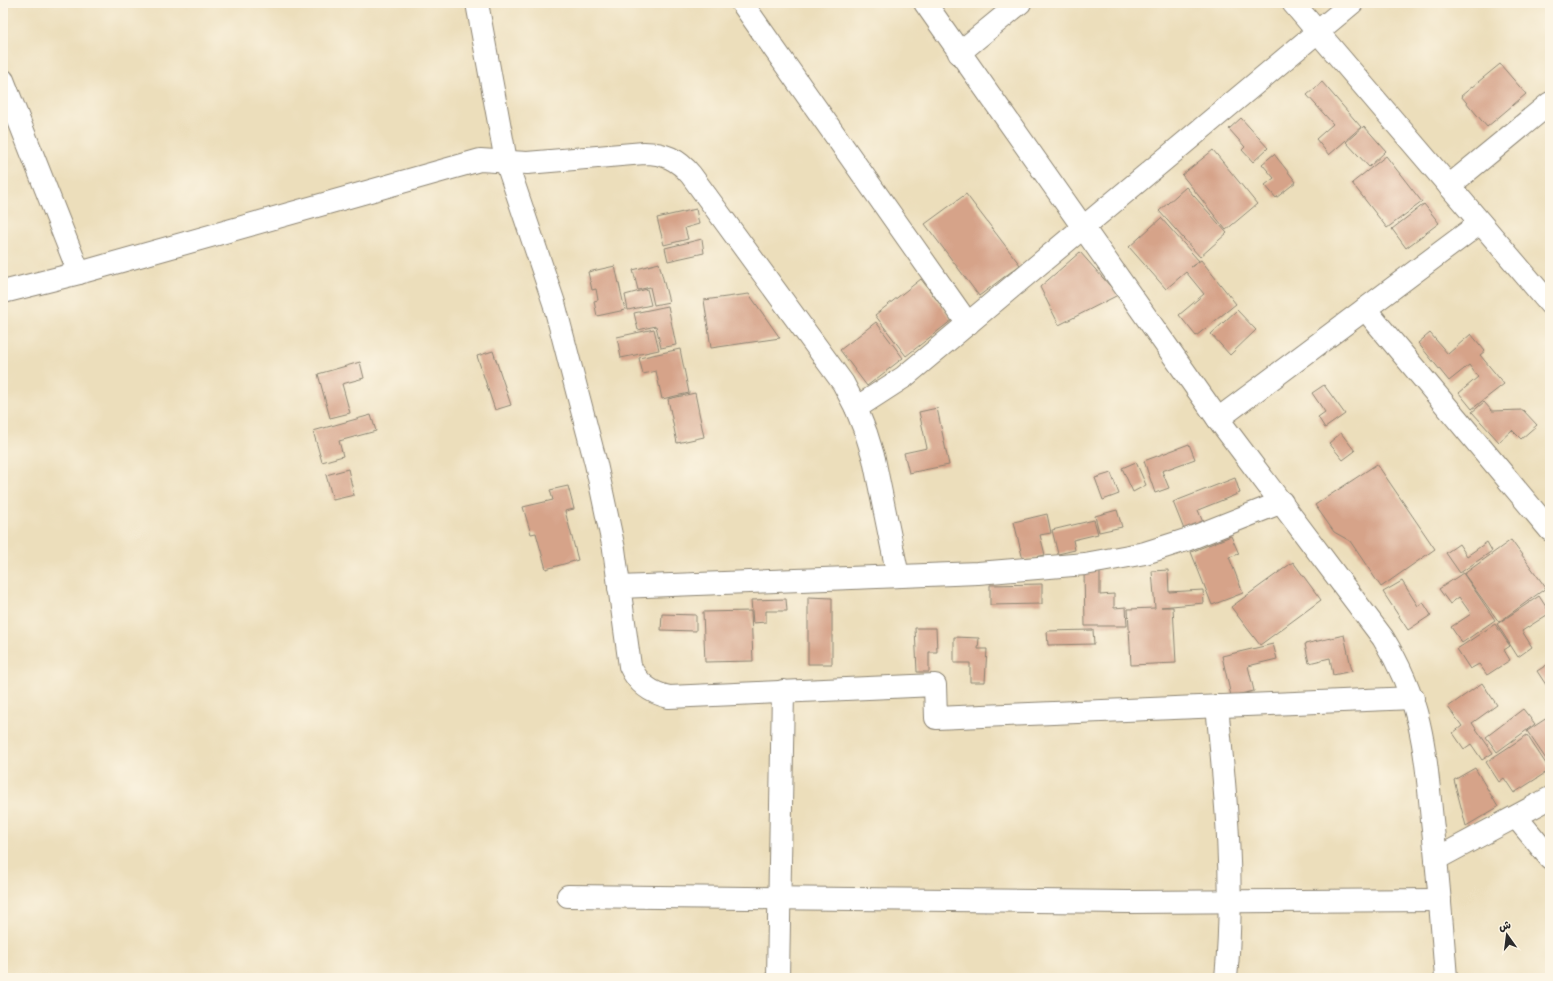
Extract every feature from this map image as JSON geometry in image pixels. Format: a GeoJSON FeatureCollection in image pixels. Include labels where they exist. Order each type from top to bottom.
{"type":"FeatureCollection","features":[{"type":"Feature","properties":{"kind":"street"},"geometry":{"type":"LineString","coordinates":[[477,3],[506,161],[552,296],[576,380],[596,464],[614,549],[630,666],[633,674],[646,688],[657,694],[669,697],[935,685],[936,718],[1413,698]]}},
{"type":"Feature","properties":{"kind":"street"},"geometry":{"type":"LineString","coordinates":[[742,3],[968,324]]}},
{"type":"Feature","properties":{"kind":"street"},"geometry":{"type":"LineString","coordinates":[[925,3],[1218,419],[1282,502],[1382,638],[1394,657],[1413,698],[1424,745],[1440,900],[1446,978]]}},
{"type":"Feature","properties":{"kind":"street"},"geometry":{"type":"LineString","coordinates":[[959,53],[1020,3]]}},
{"type":"Feature","properties":{"kind":"street"},"geometry":{"type":"LineString","coordinates":[[1293,3],[1550,304]]}},
{"type":"Feature","properties":{"kind":"street"},"geometry":{"type":"LineString","coordinates":[[856,408],[904,377],[1352,3]]}},
{"type":"Feature","properties":{"kind":"street"},"geometry":{"type":"LineString","coordinates":[[3,80],[79,273]]}},
{"type":"Feature","properties":{"kind":"street"},"geometry":{"type":"LineString","coordinates":[[1449,186],[1550,103]]}},
{"type":"Feature","properties":{"kind":"street"},"geometry":{"type":"LineString","coordinates":[[3,292],[79,273],[480,160],[528,163],[657,153],[678,161],[691,175],[843,384],[856,408],[874,459],[898,576]]}},
{"type":"Feature","properties":{"kind":"street"},"geometry":{"type":"LineString","coordinates":[[1218,419],[1480,223]]}},
{"type":"Feature","properties":{"kind":"street"},"geometry":{"type":"LineString","coordinates":[[1365,309],[1550,530]]}},
{"type":"Feature","properties":{"kind":"street"},"geometry":{"type":"LineString","coordinates":[[619,587],[978,574],[1115,560],[1186,540],[1282,502]]}},
{"type":"Feature","properties":{"kind":"street"},"geometry":{"type":"LineString","coordinates":[[778,978],[783,691]]}},
{"type":"Feature","properties":{"kind":"street"},"geometry":{"type":"LineString","coordinates":[[1217,706],[1228,807],[1231,902],[1226,978]]}},
{"type":"Feature","properties":{"kind":"street"},"geometry":{"type":"LineString","coordinates":[[1436,859],[1550,798]]}},
{"type":"Feature","properties":{"kind":"street"},"geometry":{"type":"LineString","coordinates":[[1516,817],[1550,858]]}},
{"type":"Feature","properties":{"kind":"street"},"geometry":{"type":"LineString","coordinates":[[568,896],[1231,902],[1440,900]]}},
{"type":"Feature","properties":{"kind":"building"},"geometry":{"type":"Polygon","coordinates":[[[1500,64],[1526,94],[1487,127],[1461,96],[1500,64]]]}},
{"type":"Feature","properties":{"kind":"building"},"geometry":{"type":"Polygon","coordinates":[[[1322,82],[1361,127],[1329,155],[1316,139],[1333,124],[1307,95],[1322,82]]]}},
{"type":"Feature","properties":{"kind":"building"},"geometry":{"type":"Polygon","coordinates":[[[1241,118],[1268,148],[1253,162],[1242,150],[1245,147],[1229,129],[1241,118]]]}},
{"type":"Feature","properties":{"kind":"building"},"geometry":{"type":"Polygon","coordinates":[[[1364,126],[1386,151],[1369,167],[1346,142],[1364,126]]]}},
{"type":"Feature","properties":{"kind":"building"},"geometry":{"type":"Polygon","coordinates":[[[1213,150],[1257,204],[1226,230],[1182,175],[1213,150]]]}},
{"type":"Feature","properties":{"kind":"building"},"geometry":{"type":"Polygon","coordinates":[[[1274,154],[1296,182],[1276,198],[1265,185],[1274,178],[1262,164],[1274,154]]]}},
{"type":"Feature","properties":{"kind":"building"},"geometry":{"type":"Polygon","coordinates":[[[1386,156],[1422,202],[1387,228],[1352,183],[1386,156]]]}},
{"type":"Feature","properties":{"kind":"building"},"geometry":{"type":"Polygon","coordinates":[[[1186,187],[1227,233],[1200,257],[1159,211],[1186,187]]]}},
{"type":"Feature","properties":{"kind":"building"},"geometry":{"type":"Polygon","coordinates":[[[966,194],[1020,265],[979,296],[925,224],[966,194]]]}},
{"type":"Feature","properties":{"kind":"building"},"geometry":{"type":"Polygon","coordinates":[[[1424,204],[1439,223],[1406,248],[1392,229],[1424,204]]]}},
{"type":"Feature","properties":{"kind":"building"},"geometry":{"type":"Polygon","coordinates":[[[696,209],[699,224],[685,228],[688,239],[664,245],[657,218],[696,209]]]}},
{"type":"Feature","properties":{"kind":"building"},"geometry":{"type":"Polygon","coordinates":[[[1161,218],[1199,261],[1191,267],[1201,260],[1236,304],[1196,336],[1179,315],[1204,294],[1186,272],[1166,289],[1129,247],[1161,218]]]}},
{"type":"Feature","properties":{"kind":"building"},"geometry":{"type":"Polygon","coordinates":[[[702,239],[704,253],[668,261],[665,248],[702,239]]]}},
{"type":"Feature","properties":{"kind":"building"},"geometry":{"type":"Polygon","coordinates":[[[1080,252],[1118,295],[1059,325],[1040,287],[1080,252]]]}},
{"type":"Feature","properties":{"kind":"building"},"geometry":{"type":"Polygon","coordinates":[[[659,263],[669,302],[654,305],[650,287],[638,290],[633,270],[659,263]]]}},
{"type":"Feature","properties":{"kind":"building"},"geometry":{"type":"Polygon","coordinates":[[[615,266],[625,310],[597,316],[594,301],[598,300],[596,289],[592,290],[588,272],[615,266]]]}},
{"type":"Feature","properties":{"kind":"building"},"geometry":{"type":"Polygon","coordinates":[[[921,279],[952,320],[906,356],[875,315],[921,279]]]}},
{"type":"Feature","properties":{"kind":"building"},"geometry":{"type":"Polygon","coordinates":[[[647,289],[651,305],[628,310],[625,295],[647,289]]]}},
{"type":"Feature","properties":{"kind":"building"},"geometry":{"type":"Polygon","coordinates":[[[749,294],[780,338],[711,348],[704,300],[749,294]]]}},
{"type":"Feature","properties":{"kind":"building"},"geometry":{"type":"Polygon","coordinates":[[[668,306],[676,345],[661,348],[656,326],[638,330],[634,313],[668,306]]]}},
{"type":"Feature","properties":{"kind":"building"},"geometry":{"type":"Polygon","coordinates":[[[1237,310],[1256,330],[1230,355],[1211,334],[1237,310]]]}},
{"type":"Feature","properties":{"kind":"building"},"geometry":{"type":"Polygon","coordinates":[[[876,322],[903,358],[867,386],[840,350],[876,322]]]}},
{"type":"Feature","properties":{"kind":"building"},"geometry":{"type":"Polygon","coordinates":[[[654,329],[659,350],[621,358],[617,337],[654,329]]]}},
{"type":"Feature","properties":{"kind":"building"},"geometry":{"type":"Polygon","coordinates":[[[1430,333],[1448,354],[1471,334],[1485,351],[1480,355],[1504,384],[1472,409],[1459,393],[1478,377],[1469,365],[1449,381],[1418,343],[1430,333]]]}},
{"type":"Feature","properties":{"kind":"building"},"geometry":{"type":"Polygon","coordinates":[[[680,349],[689,393],[662,399],[656,371],[643,374],[639,358],[680,349]]]}},
{"type":"Feature","properties":{"kind":"building"},"geometry":{"type":"Polygon","coordinates":[[[493,351],[511,405],[495,410],[477,356],[493,351]]]}},
{"type":"Feature","properties":{"kind":"building"},"geometry":{"type":"Polygon","coordinates":[[[360,362],[364,378],[342,384],[350,413],[330,418],[318,374],[360,362]]]}},
{"type":"Feature","properties":{"kind":"building"},"geometry":{"type":"Polygon","coordinates":[[[1324,385],[1345,414],[1325,428],[1318,417],[1325,412],[1312,393],[1324,385]]]}},
{"type":"Feature","properties":{"kind":"building"},"geometry":{"type":"Polygon","coordinates":[[[695,393],[704,437],[677,443],[668,399],[695,393]]]}},
{"type":"Feature","properties":{"kind":"building"},"geometry":{"type":"Polygon","coordinates":[[[1484,402],[1492,411],[1523,410],[1537,425],[1521,439],[1512,430],[1499,442],[1472,412],[1484,402]]]}},
{"type":"Feature","properties":{"kind":"building"},"geometry":{"type":"Polygon","coordinates":[[[937,408],[949,465],[909,473],[904,453],[927,448],[919,412],[937,408]]]}},
{"type":"Feature","properties":{"kind":"building"},"geometry":{"type":"Polygon","coordinates":[[[371,415],[376,431],[339,441],[343,456],[322,462],[313,431],[371,415]]]}},
{"type":"Feature","properties":{"kind":"building"},"geometry":{"type":"Polygon","coordinates":[[[1341,433],[1355,451],[1343,460],[1329,443],[1341,433]]]}},
{"type":"Feature","properties":{"kind":"building"},"geometry":{"type":"Polygon","coordinates":[[[1189,444],[1195,459],[1162,471],[1169,488],[1155,493],[1144,461],[1189,444]]]}},
{"type":"Feature","properties":{"kind":"building"},"geometry":{"type":"Polygon","coordinates":[[[1136,462],[1146,485],[1133,492],[1122,468],[1136,462]]]}},
{"type":"Feature","properties":{"kind":"building"},"geometry":{"type":"Polygon","coordinates":[[[1377,464],[1435,549],[1381,587],[1350,541],[1334,532],[1315,505],[1377,464]]]}},
{"type":"Feature","properties":{"kind":"building"},"geometry":{"type":"Polygon","coordinates":[[[348,469],[354,495],[333,500],[326,475],[348,469]]]}},
{"type":"Feature","properties":{"kind":"building"},"geometry":{"type":"Polygon","coordinates":[[[1111,473],[1119,494],[1103,500],[1095,478],[1111,473]]]}},
{"type":"Feature","properties":{"kind":"building"},"geometry":{"type":"Polygon","coordinates":[[[1235,478],[1240,493],[1198,510],[1204,525],[1185,532],[1173,502],[1235,478]]]}},
{"type":"Feature","properties":{"kind":"building"},"geometry":{"type":"Polygon","coordinates":[[[568,486],[574,509],[565,511],[578,560],[546,569],[536,533],[531,534],[523,507],[553,500],[550,490],[568,486]]]}},
{"type":"Feature","properties":{"kind":"building"},"geometry":{"type":"Polygon","coordinates":[[[1117,510],[1122,527],[1099,532],[1095,516],[1117,510]]]}},
{"type":"Feature","properties":{"kind":"building"},"geometry":{"type":"Polygon","coordinates":[[[1047,514],[1051,533],[1040,535],[1045,555],[1023,560],[1014,522],[1047,514]]]}},
{"type":"Feature","properties":{"kind":"building"},"geometry":{"type":"Polygon","coordinates":[[[1094,520],[1098,534],[1073,540],[1075,550],[1058,554],[1052,530],[1094,520]]]}},
{"type":"Feature","properties":{"kind":"building"},"geometry":{"type":"Polygon","coordinates":[[[1231,536],[1239,554],[1229,557],[1243,593],[1212,605],[1191,552],[1231,536]]]}},
{"type":"Feature","properties":{"kind":"building"},"geometry":{"type":"Polygon","coordinates":[[[1511,540],[1546,588],[1499,622],[1464,574],[1511,540]]]}},
{"type":"Feature","properties":{"kind":"building"},"geometry":{"type":"Polygon","coordinates":[[[1487,542],[1492,551],[1460,573],[1446,553],[1459,544],[1467,556],[1487,542]]]}},
{"type":"Feature","properties":{"kind":"building"},"geometry":{"type":"Polygon","coordinates":[[[1293,562],[1321,600],[1260,645],[1231,607],[1293,562]]]}},
{"type":"Feature","properties":{"kind":"building"},"geometry":{"type":"Polygon","coordinates":[[[1084,570],[1100,570],[1100,595],[1114,594],[1114,608],[1126,607],[1127,626],[1085,626],[1084,570]]]}},
{"type":"Feature","properties":{"kind":"building"},"geometry":{"type":"Polygon","coordinates":[[[1168,570],[1169,592],[1203,590],[1204,603],[1161,607],[1173,607],[1176,663],[1131,665],[1128,609],[1155,608],[1152,571],[1168,570]]]}},
{"type":"Feature","properties":{"kind":"building"},"geometry":{"type":"Polygon","coordinates":[[[1463,573],[1495,620],[1462,643],[1451,627],[1471,614],[1459,597],[1450,604],[1439,589],[1463,573]]]}},
{"type":"Feature","properties":{"kind":"building"},"geometry":{"type":"Polygon","coordinates":[[[1402,581],[1418,606],[1423,602],[1431,615],[1408,630],[1383,592],[1402,581]]]}},
{"type":"Feature","properties":{"kind":"building"},"geometry":{"type":"Polygon","coordinates":[[[1042,584],[1042,604],[990,605],[990,585],[1042,584]]]}},
{"type":"Feature","properties":{"kind":"building"},"geometry":{"type":"Polygon","coordinates":[[[1539,596],[1550,613],[1522,631],[1532,647],[1518,657],[1497,624],[1539,596]]]}},
{"type":"Feature","properties":{"kind":"building"},"geometry":{"type":"Polygon","coordinates":[[[808,597],[832,598],[832,664],[808,664],[808,597]]]}},
{"type":"Feature","properties":{"kind":"building"},"geometry":{"type":"Polygon","coordinates":[[[786,599],[787,611],[766,611],[766,622],[753,623],[751,600],[786,599]]]}},
{"type":"Feature","properties":{"kind":"building"},"geometry":{"type":"Polygon","coordinates":[[[751,611],[753,661],[705,662],[703,612],[751,611]]]}},
{"type":"Feature","properties":{"kind":"building"},"geometry":{"type":"Polygon","coordinates":[[[662,614],[696,615],[696,631],[661,630],[662,614]]]}},
{"type":"Feature","properties":{"kind":"building"},"geometry":{"type":"Polygon","coordinates":[[[1495,624],[1510,646],[1504,650],[1510,660],[1487,675],[1479,664],[1470,669],[1457,649],[1495,624]]]}},
{"type":"Feature","properties":{"kind":"building"},"geometry":{"type":"Polygon","coordinates":[[[915,628],[936,628],[937,652],[929,652],[929,672],[917,672],[915,628]]]}},
{"type":"Feature","properties":{"kind":"building"},"geometry":{"type":"Polygon","coordinates":[[[1093,630],[1094,644],[1048,645],[1047,631],[1093,630]]]}},
{"type":"Feature","properties":{"kind":"building"},"geometry":{"type":"Polygon","coordinates":[[[1344,635],[1352,671],[1333,675],[1330,658],[1309,663],[1305,644],[1344,635]]]}},
{"type":"Feature","properties":{"kind":"building"},"geometry":{"type":"Polygon","coordinates":[[[954,637],[979,638],[978,649],[987,649],[985,682],[970,682],[970,663],[954,663],[954,637]]]}},
{"type":"Feature","properties":{"kind":"building"},"geometry":{"type":"Polygon","coordinates":[[[1273,644],[1277,659],[1248,666],[1254,691],[1231,696],[1222,656],[1273,644]]]}},
{"type":"Feature","properties":{"kind":"building"},"geometry":{"type":"Polygon","coordinates":[[[1550,663],[1550,691],[1537,671],[1550,663]]]}},
{"type":"Feature","properties":{"kind":"building"},"geometry":{"type":"Polygon","coordinates":[[[1482,683],[1497,705],[1472,723],[1493,753],[1482,760],[1471,744],[1464,749],[1453,733],[1462,726],[1448,707],[1482,683]]]}},
{"type":"Feature","properties":{"kind":"building"},"geometry":{"type":"Polygon","coordinates":[[[1523,709],[1535,724],[1497,752],[1486,737],[1523,709]]]}},
{"type":"Feature","properties":{"kind":"building"},"geometry":{"type":"Polygon","coordinates":[[[1550,716],[1550,765],[1527,731],[1550,716]]]}},
{"type":"Feature","properties":{"kind":"building"},"geometry":{"type":"Polygon","coordinates":[[[1527,735],[1550,770],[1514,793],[1504,778],[1499,782],[1486,762],[1527,735]]]}},
{"type":"Feature","properties":{"kind":"building"},"geometry":{"type":"Polygon","coordinates":[[[1475,768],[1498,807],[1466,826],[1454,780],[1475,768]]]}}]}
